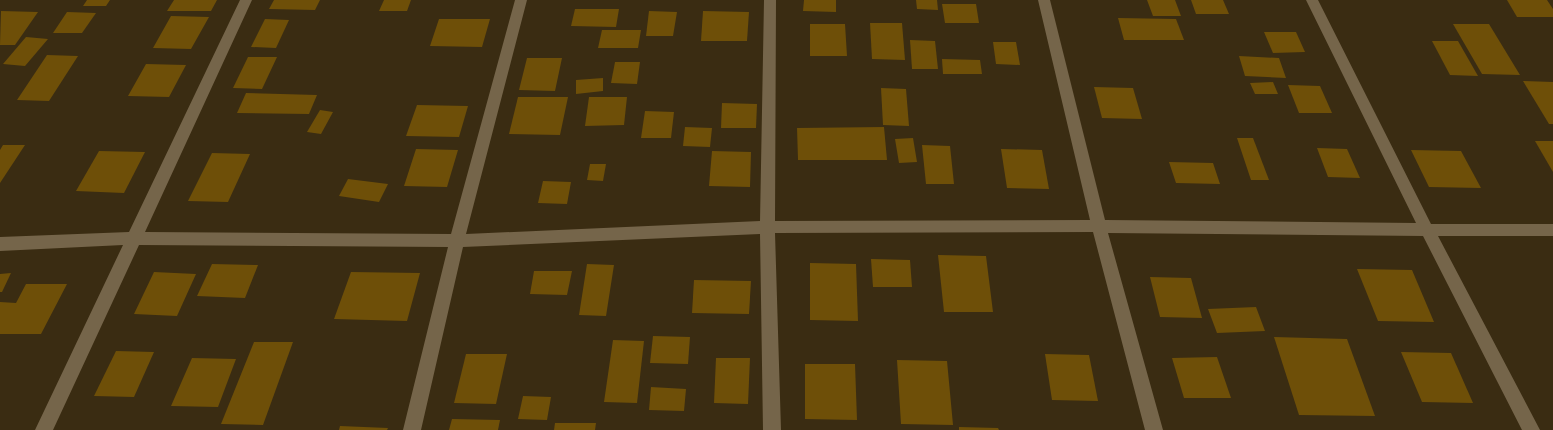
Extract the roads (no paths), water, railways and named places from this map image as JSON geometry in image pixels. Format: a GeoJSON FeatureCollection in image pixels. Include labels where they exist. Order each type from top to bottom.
{"type":"FeatureCollection","features":[{"type":"Feature","properties":{"kind":"street"},"geometry":{"type":"LineString","coordinates":[[44,430],[246,0]]}},
{"type":"Feature","properties":{"kind":"street"},"geometry":{"type":"LineString","coordinates":[[412,430],[456,241],[521,0]]}},
{"type":"Feature","properties":{"kind":"street"},"geometry":{"type":"LineString","coordinates":[[770,0],[767,227],[772,430]]}},
{"type":"Feature","properties":{"kind":"street"},"geometry":{"type":"LineString","coordinates":[[1044,0],[1099,226],[1154,430]]}},
{"type":"Feature","properties":{"kind":"street"},"geometry":{"type":"LineString","coordinates":[[1312,0],[1427,230],[1531,430]]}},
{"type":"Feature","properties":{"kind":"street"},"geometry":{"type":"LineString","coordinates":[[0,244],[133,238],[456,241],[767,227],[1099,226],[1553,230]]}}]}
